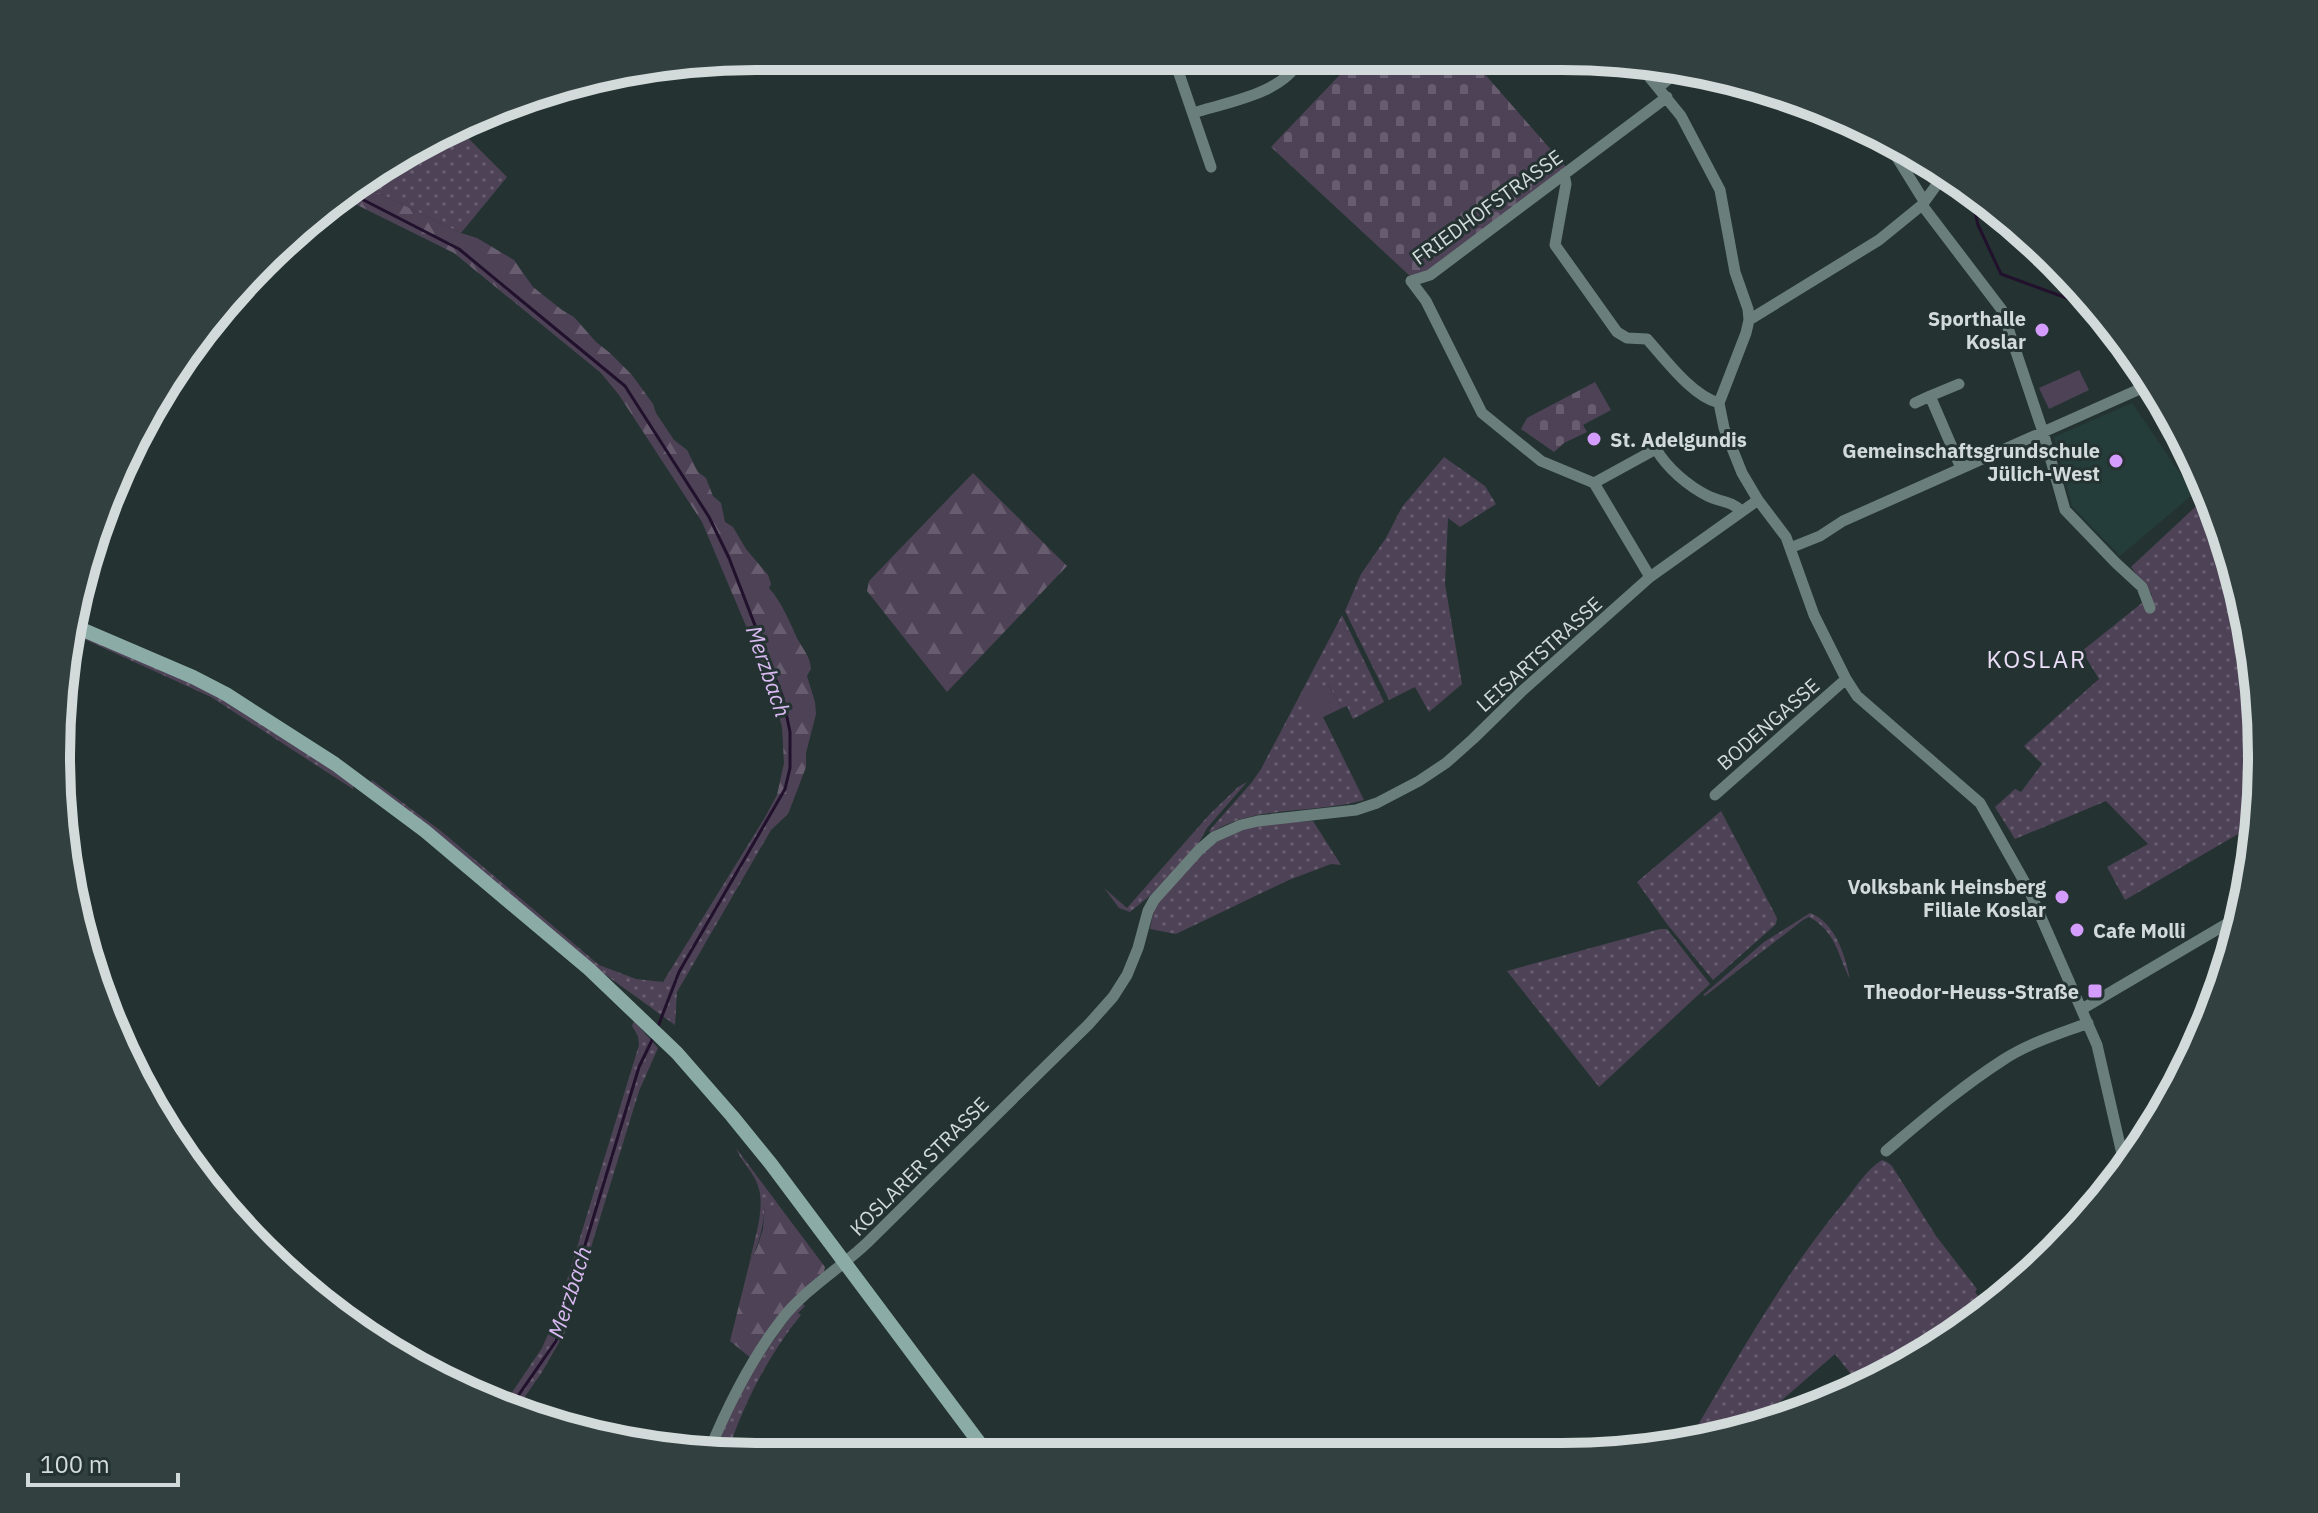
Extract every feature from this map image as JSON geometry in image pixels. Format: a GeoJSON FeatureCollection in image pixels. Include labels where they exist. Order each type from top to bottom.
{"type":"FeatureCollection","features":[{"type":"Feature","properties":{"kind":"main road"},"geometry":{"type":"LineString","coordinates":[[82,629],[226,694],[335,764],[462,861],[589,969],[693,1071],[732,1116],[980,1443]]}},
{"type":"Feature","properties":{"kind":"street"},"geometry":{"type":"LineString","coordinates":[[1178,70],[1211,167]]}},
{"type":"Feature","properties":{"kind":"street"},"geometry":{"type":"LineString","coordinates":[[1193,113],[1275,87],[1291,70]]}},
{"type":"Feature","properties":{"kind":"street"},"geometry":{"type":"LineString","coordinates":[[1649,76],[1681,116],[1720,190],[1735,272],[1748,309],[1746,333],[1719,403],[1724,428],[1742,473],[1790,548],[1814,615],[1857,696],[1980,803],[2029,890],[2097,1045],[2122,1152]]}},
{"type":"Feature","properties":{"kind":"street"},"geometry":{"type":"LineString","coordinates":[[1659,87],[1669,79]]}},
{"type":"Feature","properties":{"kind":"street","name":"FRIEDHOFSTRASSE"},"geometry":{"type":"LineString","coordinates":[[1594,483],[1541,461],[1482,413],[1426,301],[1411,281],[1430,275],[1667,97]]}},
{"type":"Feature","properties":{"kind":"street"},"geometry":{"type":"LineString","coordinates":[[1896,157],[1923,203],[2002,310],[2043,432],[2065,510],[2142,587],[2150,608]]}},
{"type":"Feature","properties":{"kind":"street"},"geometry":{"type":"LineString","coordinates":[[1564,174],[1566,184],[1555,245],[1617,332],[1627,338],[1647,339],[1684,380],[1711,401],[1719,403]]}},
{"type":"Feature","properties":{"kind":"street"},"geometry":{"type":"LineString","coordinates":[[1749,320],[1879,240],[1923,203],[1938,183]]}},
{"type":"Feature","properties":{"kind":"street"},"geometry":{"type":"LineString","coordinates":[[1915,403],[1959,384]]}},
{"type":"Feature","properties":{"kind":"street"},"geometry":{"type":"LineString","coordinates":[[1790,548],[1820,536],[1843,521],[2140,388]]}},
{"type":"Feature","properties":{"kind":"street"},"geometry":{"type":"LineString","coordinates":[[1930,396],[1961,468]]}},
{"type":"Feature","properties":{"kind":"street"},"geometry":{"type":"LineString","coordinates":[[1650,577],[1594,483],[1656,449],[1662,459],[1695,489],[1710,498],[1735,504],[1741,511]]}},
{"type":"Feature","properties":{"kind":"street","name":"LEISARTSTRASSE"},"geometry":{"type":"LineString","coordinates":[[1150,905],[1199,850],[1223,832],[1258,821],[1356,810],[1377,803],[1419,781],[1446,763],[1650,577],[1758,500]]}},
{"type":"Feature","properties":{"kind":"street","name":"BODENGASSE"},"geometry":{"type":"LineString","coordinates":[[1715,795],[1846,679]]}},
{"type":"Feature","properties":{"kind":"street","name":"KOSLARER STRASSE"},"geometry":{"type":"LineString","coordinates":[[713,1442],[736,1392],[785,1316],[846,1264],[1113,997],[1134,959],[1150,905]]}},
{"type":"Feature","properties":{"kind":"street"},"geometry":{"type":"LineString","coordinates":[[2082,1009],[2227,923]]}},
{"type":"Feature","properties":{"kind":"street"},"geometry":{"type":"LineString","coordinates":[[1886,1151],[1943,1102],[2004,1059],[2088,1023]]}},
{"type":"Feature","properties":{"kind":"shaded area","name":"Gemeinschaftsgrundschule Jülich-West"},"geometry":{"type":"Polygon","coordinates":[[[2132,403],[2188,485],[2191,496],[2120,556],[2072,506],[2054,437],[2132,403]]]}},
{"type":"Feature","properties":{"kind":"green space"},"geometry":{"type":"Polygon","coordinates":[[[1344,70],[1481,70],[1567,168],[1427,273],[1410,276],[1271,147],[1344,70]]]}},
{"type":"Feature","properties":{"kind":"green space"},"geometry":{"type":"Polygon","coordinates":[[[465,135],[507,177],[461,233],[370,190],[413,162],[465,135]]]}},
{"type":"Feature","properties":{"kind":"green space"},"geometry":{"type":"Polygon","coordinates":[[[370,190],[477,238],[514,260],[533,287],[574,317],[632,375],[674,440],[687,450],[698,472],[706,478],[713,496],[721,503],[725,522],[733,527],[746,549],[768,575],[769,588],[782,606],[808,657],[811,669],[807,676],[816,714],[806,753],[806,767],[788,814],[771,830],[764,819],[777,795],[784,763],[782,727],[771,685],[702,522],[619,395],[601,373],[454,253],[352,203],[370,190]]]}},
{"type":"Feature","properties":{"kind":"green space"},"geometry":{"type":"Polygon","coordinates":[[[2079,370],[2089,390],[2049,409],[2039,388],[2079,370]]]}},
{"type":"Feature","properties":{"kind":"green space"},"geometry":{"type":"Polygon","coordinates":[[[1595,382],[1611,410],[1583,425],[1587,432],[1564,443],[1554,452],[1521,429],[1527,418],[1595,382]]]}},
{"type":"Feature","properties":{"kind":"green space"},"geometry":{"type":"Polygon","coordinates":[[[1444,457],[1485,486],[1496,504],[1460,527],[1448,518],[1445,584],[1462,684],[1429,712],[1415,687],[1389,700],[1345,611],[1361,574],[1386,538],[1402,507],[1444,457]]]}},
{"type":"Feature","properties":{"kind":"green space"},"geometry":{"type":"Polygon","coordinates":[[[973,473],[1067,566],[947,692],[867,591],[869,581],[973,473]]]}},
{"type":"Feature","properties":{"kind":"green space"},"geometry":{"type":"Polygon","coordinates":[[[2199,503],[2225,579],[2235,623],[2247,712],[2248,756],[2244,831],[2125,900],[2107,867],[2148,844],[2106,801],[2015,839],[1995,807],[2015,789],[2021,792],[2042,764],[2024,746],[2099,679],[2082,651],[2152,595],[2131,567],[2199,503]]]}},
{"type":"Feature","properties":{"kind":"green space"},"geometry":{"type":"Polygon","coordinates":[[[1342,615],[1384,702],[1353,719],[1347,706],[1342,708],[1328,684],[1313,721],[1323,717],[1364,800],[1246,818],[1211,833],[1209,831],[1261,769],[1342,615]]]}},
{"type":"Feature","properties":{"kind":"green space"},"geometry":{"type":"Polygon","coordinates":[[[81,633],[212,692],[287,739],[353,785],[353,789],[211,697],[81,638],[81,633]]]}},
{"type":"Feature","properties":{"kind":"green space"},"geometry":{"type":"Polygon","coordinates":[[[1328,684],[1342,708],[1313,722],[1304,699],[1308,693],[1328,684]]]}},
{"type":"Feature","properties":{"kind":"green space"},"geometry":{"type":"Polygon","coordinates":[[[372,780],[441,831],[599,965],[636,979],[663,982],[764,819],[771,830],[677,992],[675,1025],[588,962],[370,784],[372,780]]]}},
{"type":"Feature","properties":{"kind":"green space"},"geometry":{"type":"Polygon","coordinates":[[[1247,782],[1207,828],[1197,846],[1152,894],[1130,912],[1119,908],[1104,888],[1127,908],[1209,815],[1247,782]]]}},
{"type":"Feature","properties":{"kind":"green space"},"geometry":{"type":"Polygon","coordinates":[[[1721,811],[1777,918],[1776,924],[1713,980],[1637,882],[1721,811]]]}},
{"type":"Feature","properties":{"kind":"green space"},"geometry":{"type":"Polygon","coordinates":[[[1313,821],[1341,865],[1331,864],[1289,880],[1176,934],[1150,929],[1158,903],[1192,863],[1214,843],[1249,828],[1313,821]]]}},
{"type":"Feature","properties":{"kind":"green space"},"geometry":{"type":"Polygon","coordinates":[[[1810,913],[1819,917],[1832,932],[1842,950],[1850,979],[1831,937],[1809,917],[1703,995],[1764,942],[1810,913]]]}},
{"type":"Feature","properties":{"kind":"green space"},"geometry":{"type":"Polygon","coordinates":[[[1667,929],[1710,984],[1599,1087],[1507,971],[1667,929]]]}},
{"type":"Feature","properties":{"kind":"green space"},"geometry":{"type":"Polygon","coordinates":[[[634,1021],[658,1048],[639,1091],[565,1332],[522,1402],[509,1397],[542,1348],[556,1316],[639,1045],[632,1026],[634,1021]]]}},
{"type":"Feature","properties":{"kind":"green space"},"geometry":{"type":"Polygon","coordinates":[[[736,1148],[780,1207],[765,1205],[760,1234],[750,1261],[760,1214],[760,1195],[756,1181],[736,1148]]]}},
{"type":"Feature","properties":{"kind":"green space"},"geometry":{"type":"Polygon","coordinates":[[[1882,1160],[1892,1166],[1981,1299],[1905,1351],[1854,1377],[1835,1354],[1772,1410],[1695,1430],[1801,1258],[1871,1168],[1882,1160]]]}},
{"type":"Feature","properties":{"kind":"green space"},"geometry":{"type":"Polygon","coordinates":[[[765,1204],[780,1207],[825,1267],[752,1359],[730,1341],[750,1261],[763,1229],[765,1204]]]}},
{"type":"Feature","properties":{"kind":"green space"},"geometry":{"type":"Polygon","coordinates":[[[802,1303],[805,1306],[798,1313],[801,1315],[768,1363],[731,1442],[717,1442],[752,1374],[802,1303]]]}},
{"type":"Feature","properties":{"kind":"waterway","name":"Merzbach"},"geometry":{"type":"LineString","coordinates":[[359,198],[459,249],[625,386],[709,517],[729,558],[783,698],[790,732],[790,768],[785,789],[679,972],[657,1029]]}},
{"type":"Feature","properties":{"kind":"waterway"},"geometry":{"type":"LineString","coordinates":[[1974,208],[1978,225],[2001,274],[2076,301]]}},
{"type":"Feature","properties":{"kind":"waterway"},"geometry":{"type":"LineString","coordinates":[[2099,331],[2138,386]]}},
{"type":"Feature","properties":{"kind":"waterway"},"geometry":{"type":"LineString","coordinates":[[2143,393],[2147,399]]}},
{"type":"Feature","properties":{"kind":"waterway","name":"Merzbach"},"geometry":{"type":"LineString","coordinates":[[516,1399],[556,1341],[639,1067],[654,1036]]}},
{"type":"Feature","properties":{"kind":"place","name":"Sporthalle Koslar"},"geometry":{"type":"Point","coordinates":[2042,330]}},
{"type":"Feature","properties":{"kind":"place","name":"St. Adelgundis"},"geometry":{"type":"Point","coordinates":[1594,439]}},
{"type":"Feature","properties":{"kind":"place","name":"Gemeinschaftsgrundschule Jülich-West"},"geometry":{"type":"Point","coordinates":[2116,461]}},
{"type":"Feature","properties":{"kind":"place","name":"Volksbank Heinsberg Filiale Koslar"},"geometry":{"type":"Point","coordinates":[2062,897]}},
{"type":"Feature","properties":{"kind":"place","name":"Cafe Molli"},"geometry":{"type":"Point","coordinates":[2077,930]}},
{"type":"Feature","properties":{"kind":"place","name":"Theodor-Heuss-Straße"},"geometry":{"type":"Point","coordinates":[2095,991]}},
{"type":"Feature","properties":{"kind":"district","name":"KOSLAR"},"geometry":{"type":"Point","coordinates":[2037,659]}}]}
